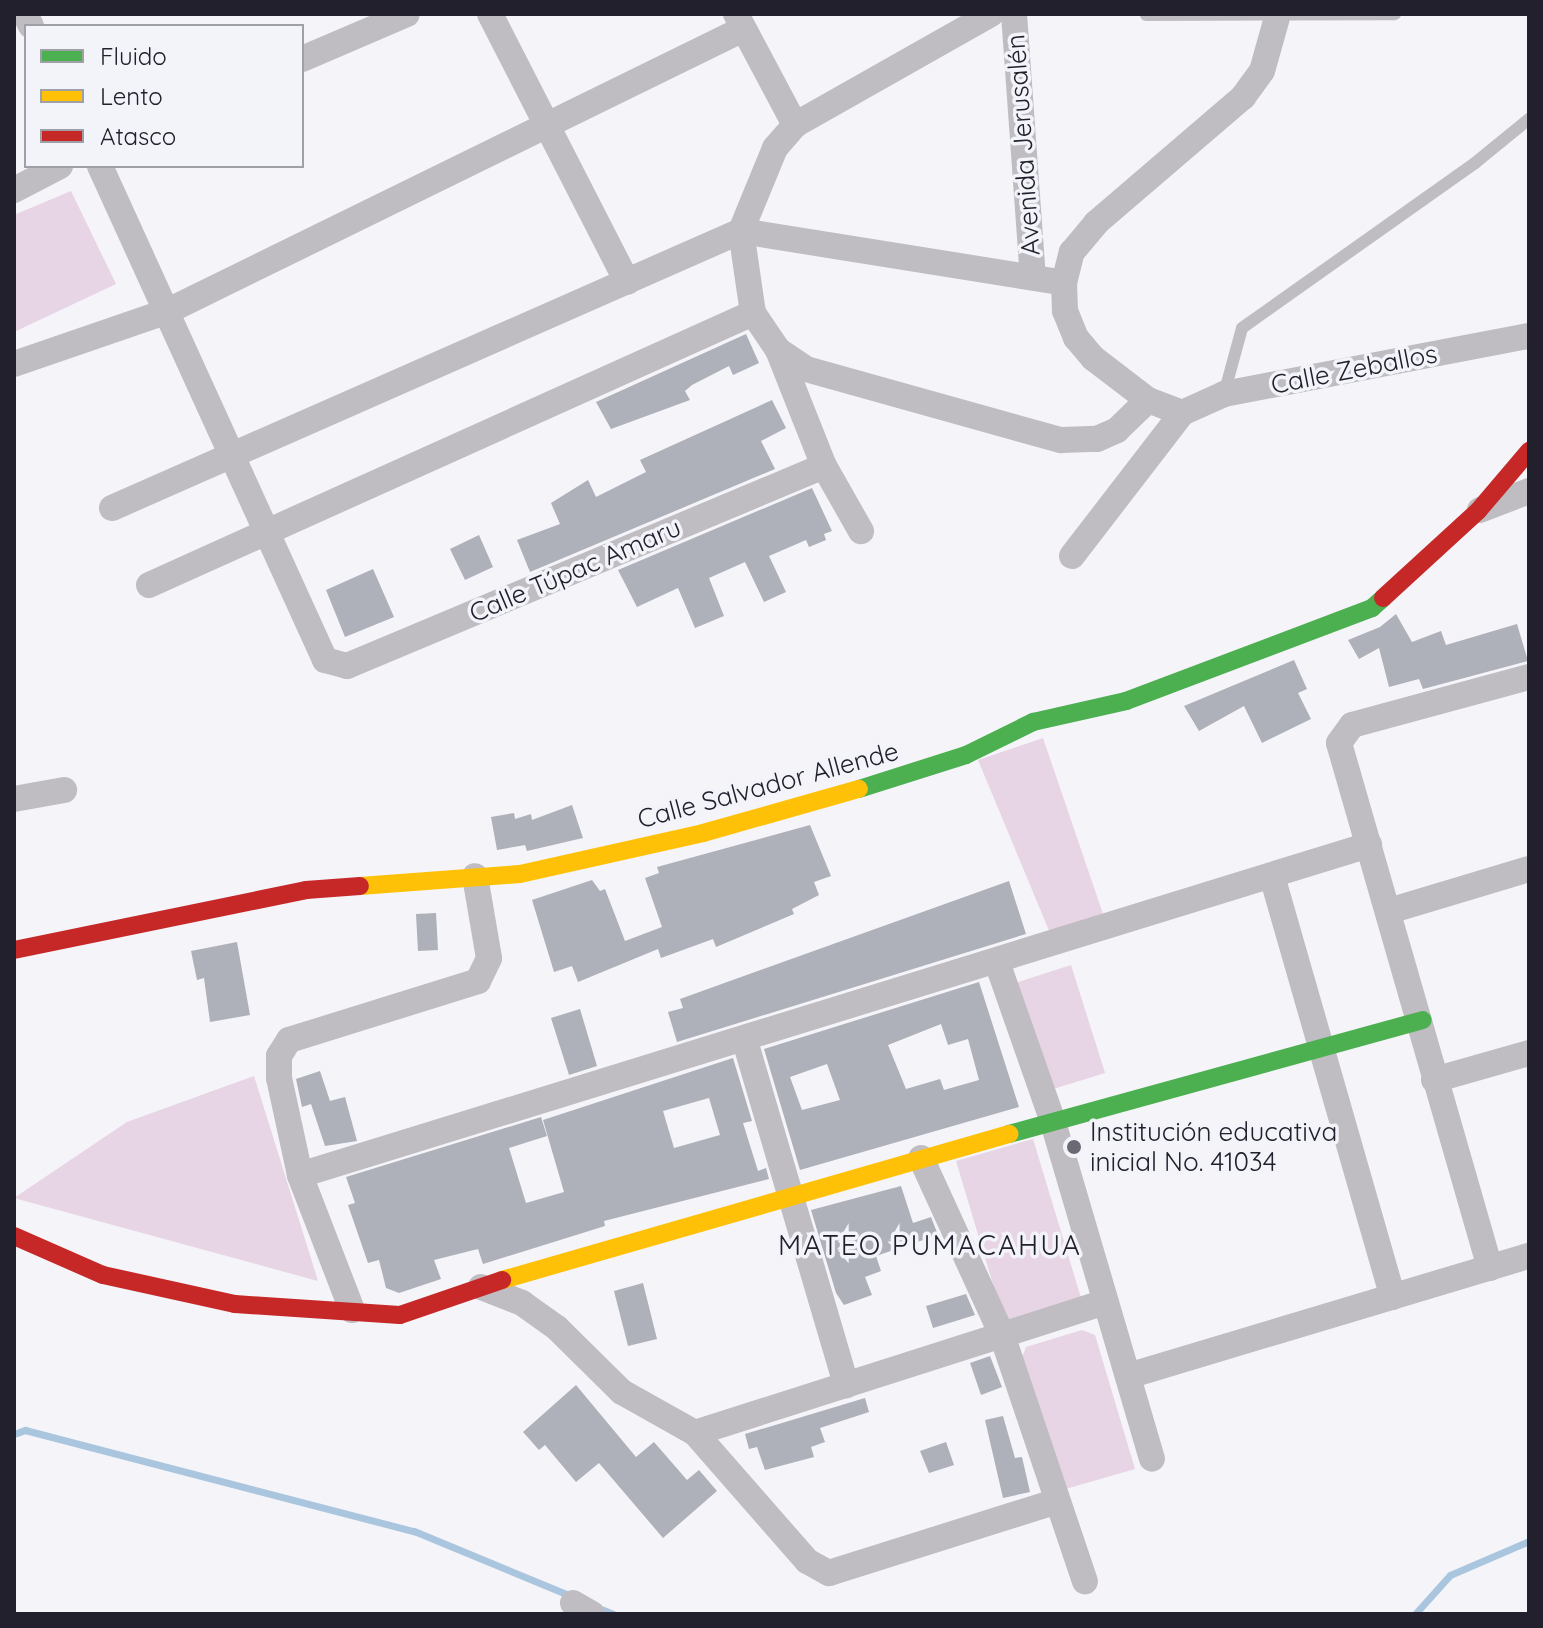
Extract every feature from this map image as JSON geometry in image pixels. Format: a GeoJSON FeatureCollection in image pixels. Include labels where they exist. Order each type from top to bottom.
{"type":"FeatureCollection","features":[{"type":"Feature","properties":{"kind":"street"},"geometry":{"type":"LineString","coordinates":[[304,58],[407,14]]}},
{"type":"Feature","properties":{"kind":"street"},"geometry":{"type":"LineString","coordinates":[[490,14],[627,282]]}},
{"type":"Feature","properties":{"kind":"street"},"geometry":{"type":"LineString","coordinates":[[861,531],[824,466],[778,350],[753,313],[741,231],[775,148],[795,125],[991,14]]}},
{"type":"Feature","properties":{"kind":"street","name":"Avenida Jerusalén"},"geometry":{"type":"LineString","coordinates":[[1014,14],[1033,276]]}},
{"type":"Feature","properties":{"kind":"street"},"geometry":{"type":"LineString","coordinates":[[1072,556],[1182,413],[1148,400],[1076,338],[1065,311],[1064,283],[1072,252],[1096,223],[1243,97],[1262,71],[1278,14]]}},
{"type":"Feature","properties":{"kind":"street"},"geometry":{"type":"LineString","coordinates":[[14,364],[168,311],[546,125],[739,21],[795,125]]}},
{"type":"Feature","properties":{"kind":"street"},"geometry":{"type":"LineString","coordinates":[[14,190],[56,168]]}},
{"type":"Feature","properties":{"kind":"street"},"geometry":{"type":"LineString","coordinates":[[101,168],[268,531]]}},
{"type":"Feature","properties":{"kind":"street"},"geometry":{"type":"LineString","coordinates":[[112,508],[741,231],[1064,283]]}},
{"type":"Feature","properties":{"kind":"street"},"geometry":{"type":"LineString","coordinates":[[149,585],[753,313]]}},
{"type":"Feature","properties":{"kind":"street","name":"Calle Zeballos"},"geometry":{"type":"LineString","coordinates":[[1182,413],[1224,394],[1529,336]]}},
{"type":"Feature","properties":{"kind":"street"},"geometry":{"type":"LineString","coordinates":[[778,350],[806,369],[1061,440],[1097,439],[1117,430],[1148,400]]}},
{"type":"Feature","properties":{"kind":"street","name":"Calle Salvador Allende"},"geometry":{"type":"LineString","coordinates":[[14,950],[306,890],[520,874],[717,829],[914,773],[1033,722],[1126,701],[1372,608],[1478,511],[1529,451]]}},
{"type":"Feature","properties":{"kind":"street","name":"Calle Túpac Amaru"},"geometry":{"type":"LineString","coordinates":[[268,531],[325,660],[347,666],[824,466]]}},
{"type":"Feature","properties":{"kind":"street"},"geometry":{"type":"LineString","coordinates":[[1478,511],[1529,491]]}},
{"type":"Feature","properties":{"kind":"street"},"geometry":{"type":"LineString","coordinates":[[1490,1268],[1434,1080],[1423,1020],[1339,743],[1352,725],[1529,677]]}},
{"type":"Feature","properties":{"kind":"street"},"geometry":{"type":"LineString","coordinates":[[14,799],[64,790]]}},
{"type":"Feature","properties":{"kind":"street"},"geometry":{"type":"LineString","coordinates":[[300,1175],[745,1041],[1369,845]]}},
{"type":"Feature","properties":{"kind":"street"},"geometry":{"type":"LineString","coordinates":[[1389,911],[1529,869]]}},
{"type":"Feature","properties":{"kind":"street"},"geometry":{"type":"LineString","coordinates":[[352,1310],[300,1175],[279,1056],[289,1040],[478,981],[489,958],[475,876]]}},
{"type":"Feature","properties":{"kind":"street"},"geometry":{"type":"LineString","coordinates":[[1272,876],[1393,1297]]}},
{"type":"Feature","properties":{"kind":"street"},"geometry":{"type":"LineString","coordinates":[[997,962],[1052,1119],[1152,1459]]}},
{"type":"Feature","properties":{"kind":"street"},"geometry":{"type":"LineString","coordinates":[[14,1236],[103,1275],[235,1304],[400,1315],[481,1287],[791,1194],[1052,1119],[1423,1020]]}},
{"type":"Feature","properties":{"kind":"street"},"geometry":{"type":"LineString","coordinates":[[745,1041],[846,1385]]}},
{"type":"Feature","properties":{"kind":"street"},"geometry":{"type":"LineString","coordinates":[[1434,1080],[1529,1053]]}},
{"type":"Feature","properties":{"kind":"street"},"geometry":{"type":"LineString","coordinates":[[921,1158],[1002,1335],[1054,1502],[1085,1581]]}},
{"type":"Feature","properties":{"kind":"street"},"geometry":{"type":"LineString","coordinates":[[1128,1376],[1529,1256]]}},
{"type":"Feature","properties":{"kind":"street"},"geometry":{"type":"LineString","coordinates":[[481,1287],[522,1303],[557,1328],[622,1392],[695,1433],[807,1561],[829,1573],[1054,1502]]}},
{"type":"Feature","properties":{"kind":"street"},"geometry":{"type":"LineString","coordinates":[[695,1433],[1106,1302]]}},
{"type":"Feature","properties":{"kind":"lane"},"geometry":{"type":"LineString","coordinates":[[1146,15],[1395,14]]}},
{"type":"Feature","properties":{"kind":"lane"},"geometry":{"type":"LineString","coordinates":[[1224,394],[1242,328],[1475,163],[1529,119]]}},
{"type":"Feature","properties":{"kind":"shaded area"},"geometry":{"type":"Polygon","coordinates":[[[71,191],[116,284],[14,332],[14,215],[71,191]]]}},
{"type":"Feature","properties":{"kind":"shaded area"},"geometry":{"type":"Polygon","coordinates":[[[1043,738],[1103,914],[1050,933],[978,760],[1043,738]]]}},
{"type":"Feature","properties":{"kind":"shaded area"},"geometry":{"type":"Polygon","coordinates":[[[1071,965],[1105,1073],[1040,1093],[1006,986],[1071,965]]]}},
{"type":"Feature","properties":{"kind":"shaded area"},"geometry":{"type":"Polygon","coordinates":[[[254,1076],[318,1281],[14,1198],[127,1122],[254,1076]]]}},
{"type":"Feature","properties":{"kind":"shaded area"},"geometry":{"type":"Polygon","coordinates":[[[1033,1139],[1081,1298],[1004,1321],[956,1161],[1033,1139]]]}},
{"type":"Feature","properties":{"kind":"shaded area"},"geometry":{"type":"Polygon","coordinates":[[[1082,1330],[1095,1335],[1135,1469],[1062,1490],[1022,1358],[1026,1347],[1082,1330]]]}},
{"type":"Feature","properties":{"kind":"building"},"geometry":{"type":"Polygon","coordinates":[[[746,334],[759,363],[733,375],[729,366],[685,391],[690,400],[611,429],[596,402],[746,334]]]}},
{"type":"Feature","properties":{"kind":"building"},"geometry":{"type":"Polygon","coordinates":[[[772,400],[786,428],[761,441],[775,469],[530,572],[517,540],[560,524],[551,503],[588,480],[596,497],[646,472],[640,460],[772,400]]]}},
{"type":"Feature","properties":{"kind":"building"},"geometry":{"type":"Polygon","coordinates":[[[812,488],[832,531],[824,534],[826,540],[809,547],[806,540],[769,556],[786,592],[764,602],[745,562],[709,578],[724,616],[695,628],[678,588],[637,607],[618,570],[812,488]]]}},
{"type":"Feature","properties":{"kind":"building"},"geometry":{"type":"Polygon","coordinates":[[[479,535],[493,567],[465,580],[450,549],[479,535]]]}},
{"type":"Feature","properties":{"kind":"building"},"geometry":{"type":"Polygon","coordinates":[[[373,569],[394,617],[345,637],[326,590],[373,569]]]}},
{"type":"Feature","properties":{"kind":"building"},"geometry":{"type":"Polygon","coordinates":[[[1396,614],[1412,642],[1441,631],[1446,645],[1517,624],[1528,661],[1423,689],[1419,679],[1389,687],[1379,648],[1359,659],[1348,640],[1380,627],[1396,614]]]}},
{"type":"Feature","properties":{"kind":"building"},"geometry":{"type":"Polygon","coordinates":[[[1294,660],[1307,689],[1298,693],[1311,719],[1262,743],[1244,706],[1199,731],[1184,706],[1294,660]]]}},
{"type":"Feature","properties":{"kind":"building"},"geometry":{"type":"Polygon","coordinates":[[[572,805],[583,838],[527,851],[525,845],[497,850],[491,817],[514,813],[515,819],[531,814],[532,820],[572,805]]]}},
{"type":"Feature","properties":{"kind":"building"},"geometry":{"type":"Polygon","coordinates":[[[810,825],[831,876],[814,882],[819,895],[792,909],[794,914],[716,947],[713,939],[661,958],[658,949],[578,982],[572,966],[554,972],[532,900],[592,880],[600,891],[605,889],[625,941],[662,927],[645,878],[659,873],[657,867],[810,825]]]}},
{"type":"Feature","properties":{"kind":"building"},"geometry":{"type":"Polygon","coordinates":[[[1009,881],[1026,934],[677,1042],[668,1012],[683,1008],[680,999],[1009,881]]]}},
{"type":"Feature","properties":{"kind":"building"},"geometry":{"type":"Polygon","coordinates":[[[436,913],[438,950],[418,951],[416,914],[436,913]]]}},
{"type":"Feature","properties":{"kind":"building"},"geometry":{"type":"Polygon","coordinates":[[[237,942],[250,1015],[210,1022],[204,978],[197,980],[191,951],[237,942]]]}},
{"type":"Feature","properties":{"kind":"building"},"geometry":{"type":"Polygon","coordinates":[[[979,982],[1019,1107],[800,1170],[764,1049],[979,982]],[[941,1024],[888,1045],[906,1089],[940,1079],[944,1090],[979,1080],[968,1039],[948,1045],[941,1024]],[[827,1064],[790,1077],[802,1110],[840,1100],[827,1064]]]}},
{"type":"Feature","properties":{"kind":"building"},"geometry":{"type":"Polygon","coordinates":[[[580,1009],[597,1066],[569,1075],[551,1018],[580,1009]]]}},
{"type":"Feature","properties":{"kind":"building"},"geometry":{"type":"Polygon","coordinates":[[[733,1058],[752,1121],[743,1123],[758,1171],[766,1168],[769,1179],[604,1221],[605,1226],[483,1264],[478,1249],[434,1260],[441,1279],[399,1293],[386,1288],[379,1260],[368,1263],[348,1205],[355,1203],[346,1177],[541,1117],[547,1136],[509,1148],[526,1203],[564,1192],[543,1120],[733,1058]],[[709,1098],[663,1111],[674,1148],[720,1135],[709,1098]]]}},
{"type":"Feature","properties":{"kind":"building"},"geometry":{"type":"Polygon","coordinates":[[[320,1071],[330,1101],[345,1097],[357,1141],[325,1146],[311,1104],[302,1107],[296,1079],[320,1071]]]}},
{"type":"Feature","properties":{"kind":"building"},"geometry":{"type":"Polygon","coordinates":[[[901,1186],[913,1223],[931,1217],[938,1235],[876,1256],[881,1271],[865,1277],[872,1295],[844,1305],[836,1293],[811,1210],[901,1186]]]}},
{"type":"Feature","properties":{"kind":"building"},"geometry":{"type":"Polygon","coordinates":[[[643,1283],[657,1339],[628,1346],[614,1291],[643,1283]]]}},
{"type":"Feature","properties":{"kind":"building"},"geometry":{"type":"Polygon","coordinates":[[[966,1294],[975,1315],[933,1328],[926,1306],[966,1294]]]}},
{"type":"Feature","properties":{"kind":"building"},"geometry":{"type":"Polygon","coordinates":[[[990,1356],[1002,1387],[981,1395],[970,1363],[990,1356]]]}},
{"type":"Feature","properties":{"kind":"building"},"geometry":{"type":"Polygon","coordinates":[[[576,1385],[636,1457],[654,1442],[687,1480],[699,1470],[717,1491],[663,1538],[599,1463],[576,1482],[545,1445],[539,1450],[523,1432],[576,1385]]]}},
{"type":"Feature","properties":{"kind":"building"},"geometry":{"type":"Polygon","coordinates":[[[865,1398],[869,1412],[820,1428],[825,1442],[811,1447],[814,1457],[765,1470],[757,1447],[749,1449],[745,1434],[865,1398]]]}},
{"type":"Feature","properties":{"kind":"building"},"geometry":{"type":"Polygon","coordinates":[[[1003,1416],[1015,1458],[1022,1457],[1030,1492],[1003,1498],[985,1420],[1003,1416]]]}},
{"type":"Feature","properties":{"kind":"building"},"geometry":{"type":"Polygon","coordinates":[[[946,1442],[954,1465],[929,1473],[920,1451],[946,1442]]]}},
{"type":"Feature","properties":{"kind":"waterway"},"geometry":{"type":"LineString","coordinates":[[14,1434],[25,1430],[414,1531],[573,1597]]}},
{"type":"Feature","properties":{"kind":"waterway"},"geometry":{"type":"LineString","coordinates":[[1415,1614],[1450,1575],[1529,1541]]}},
{"type":"Feature","properties":{"kind":"waterway"},"geometry":{"type":"LineString","coordinates":[[596,1607],[613,1614]]}},
{"type":"Feature","properties":{"kind":"traffic: fast"},"geometry":{"type":"LineString","coordinates":[[859,789],[966,755],[1033,722],[1126,701],[1372,608],[1383,598]]}},
{"type":"Feature","properties":{"kind":"traffic: fast"},"geometry":{"type":"LineString","coordinates":[[1009,1134],[1423,1020]]}},
{"type":"Feature","properties":{"kind":"traffic: slow"},"geometry":{"type":"LineString","coordinates":[[360,886],[520,874],[703,833],[859,789]]}},
{"type":"Feature","properties":{"kind":"traffic: slow"},"geometry":{"type":"LineString","coordinates":[[502,1280],[1009,1134]]}},
{"type":"Feature","properties":{"kind":"traffic: jam"},"geometry":{"type":"LineString","coordinates":[[1383,598],[1478,511],[1529,451]]}},
{"type":"Feature","properties":{"kind":"traffic: jam"},"geometry":{"type":"LineString","coordinates":[[14,950],[306,890],[360,886]]}},
{"type":"Feature","properties":{"kind":"traffic: jam"},"geometry":{"type":"LineString","coordinates":[[14,1236],[103,1275],[235,1304],[400,1315],[502,1280]]}},
{"type":"Feature","properties":{"kind":"place","name":"Institución educativa inicial No. 41034"},"geometry":{"type":"Point","coordinates":[1074,1147]}},
{"type":"Feature","properties":{"kind":"district","name":"MATEO PUMACAHUA"},"geometry":{"type":"Point","coordinates":[930,1245]}}]}
